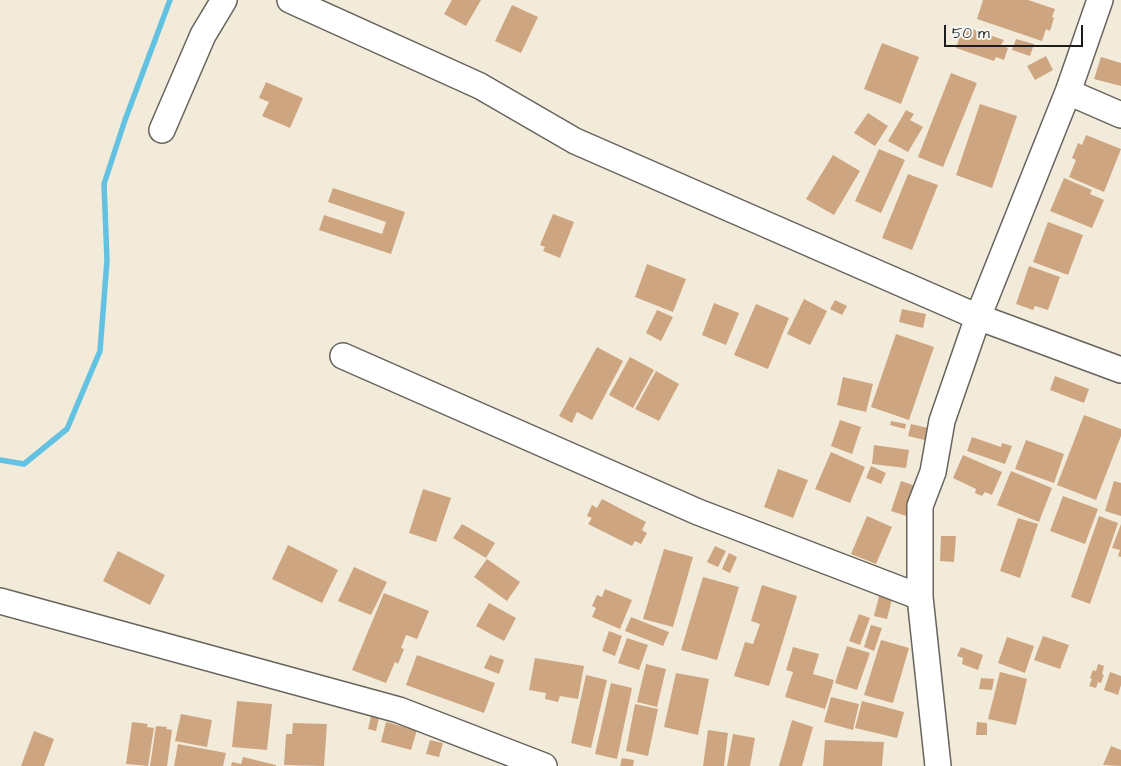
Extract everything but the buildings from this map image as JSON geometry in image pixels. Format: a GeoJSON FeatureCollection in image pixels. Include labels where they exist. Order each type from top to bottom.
{"type":"FeatureCollection","features":[{"type":"Feature","properties":{"kind":"street"},"geometry":{"type":"LineString","coordinates":[[162,130],[203,35],[224,0]]}},
{"type":"Feature","properties":{"kind":"street"},"geometry":{"type":"LineString","coordinates":[[290,0],[480,86],[575,141],[978,316],[1121,370]]}},
{"type":"Feature","properties":{"kind":"street"},"geometry":{"type":"LineString","coordinates":[[938,766],[920,597],[920,506],[932,472],[942,421],[978,316],[1068,92],[1100,0]]}},
{"type":"Feature","properties":{"kind":"street"},"geometry":{"type":"LineString","coordinates":[[1068,92],[1121,114]]}},
{"type":"Feature","properties":{"kind":"street"},"geometry":{"type":"LineString","coordinates":[[343,356],[698,512],[920,597]]}},
{"type":"Feature","properties":{"kind":"street"},"geometry":{"type":"LineString","coordinates":[[0,601],[398,710],[544,766]]}},
{"type":"Feature","properties":{"kind":"waterway"},"geometry":{"type":"LineString","coordinates":[[0,460],[24,464],[67,429],[100,351],[107,260],[104,184],[125,120],[170,0]]}}]}
